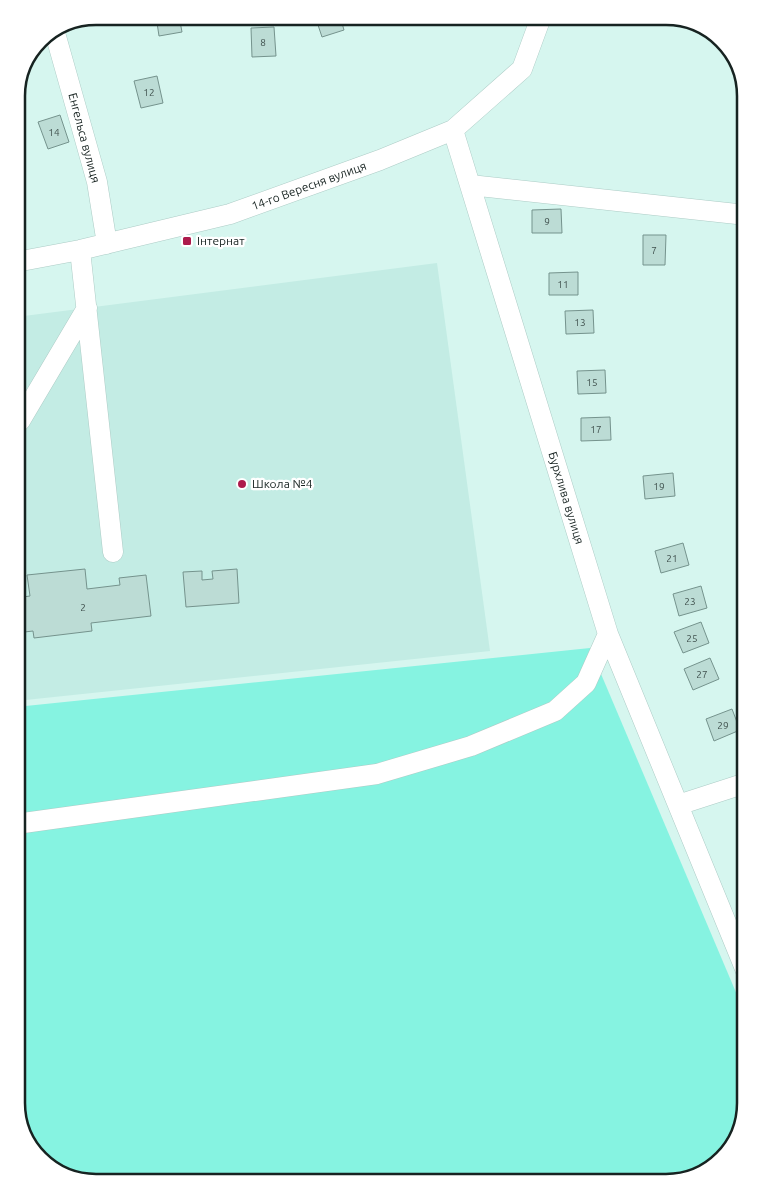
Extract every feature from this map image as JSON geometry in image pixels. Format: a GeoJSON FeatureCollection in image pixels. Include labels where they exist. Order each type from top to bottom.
{"type":"FeatureCollection","features":[{"type":"Feature","properties":{"kind":"street","name":"14-го Вересня вулиця"},"geometry":{"type":"LineString","coordinates":[[25,260],[107,244],[230,214],[380,160],[452,130],[522,69],[538,25]]}},
{"type":"Feature","properties":{"kind":"street","name":"Енгельса вулиця"},"geometry":{"type":"LineString","coordinates":[[56,38],[97,182],[107,244]]}},
{"type":"Feature","properties":{"kind":"street","name":"Бурхлива вулиця"},"geometry":{"type":"LineString","coordinates":[[452,130],[608,634],[737,949]]}},
{"type":"Feature","properties":{"kind":"street"},"geometry":{"type":"LineString","coordinates":[[470,185],[737,214]]}},
{"type":"Feature","properties":{"kind":"street"},"geometry":{"type":"LineString","coordinates":[[80,250],[113,552]]}},
{"type":"Feature","properties":{"kind":"street"},"geometry":{"type":"LineString","coordinates":[[25,413],[87,308]]}},
{"type":"Feature","properties":{"kind":"street"},"geometry":{"type":"LineString","coordinates":[[25,823],[378,774],[471,746],[556,711],[586,683],[608,634]]}},
{"type":"Feature","properties":{"kind":"street"},"geometry":{"type":"LineString","coordinates":[[678,805],[737,786]]}},
{"type":"Feature","properties":{"kind":"shaded area","name":"Школа №4"},"geometry":{"type":"Polygon","coordinates":[[[437,263],[490,651],[25,700],[25,316],[437,263]]]}},
{"type":"Feature","properties":{"kind":"green space"},"geometry":{"type":"Polygon","coordinates":[[[590,648],[737,995],[737,1103],[736,1117],[730,1134],[713,1156],[697,1167],[680,1173],[666,1174],[92,1174],[82,1173],[65,1167],[43,1150],[32,1134],[26,1117],[25,706],[590,648]]]}},
{"type":"Feature","properties":{"kind":"building"},"geometry":{"type":"Polygon","coordinates":[[[157,25],[181,25],[182,32],[159,36],[157,25]]]}},
{"type":"Feature","properties":{"kind":"building"},"geometry":{"type":"Polygon","coordinates":[[[318,25],[343,25],[344,30],[322,37],[318,25]]]}},
{"type":"Feature","properties":{"kind":"building"},"geometry":{"type":"Polygon","coordinates":[[[274,27],[276,56],[252,57],[251,28],[274,27]]]}},
{"type":"Feature","properties":{"kind":"building"},"geometry":{"type":"Polygon","coordinates":[[[157,76],[163,103],[141,108],[134,81],[157,76]]]}},
{"type":"Feature","properties":{"kind":"building"},"geometry":{"type":"Polygon","coordinates":[[[60,115],[69,142],[48,149],[38,122],[60,115]]]}},
{"type":"Feature","properties":{"kind":"building"},"geometry":{"type":"Polygon","coordinates":[[[561,209],[562,233],[532,233],[532,210],[561,209]]]}},
{"type":"Feature","properties":{"kind":"building"},"geometry":{"type":"Polygon","coordinates":[[[643,235],[666,235],[665,265],[643,265],[643,235]]]}},
{"type":"Feature","properties":{"kind":"building"},"geometry":{"type":"Polygon","coordinates":[[[578,272],[578,295],[549,295],[549,273],[578,272]]]}},
{"type":"Feature","properties":{"kind":"building"},"geometry":{"type":"Polygon","coordinates":[[[593,310],[594,333],[566,334],[565,311],[593,310]]]}},
{"type":"Feature","properties":{"kind":"building"},"geometry":{"type":"Polygon","coordinates":[[[605,370],[606,393],[578,394],[577,371],[605,370]]]}},
{"type":"Feature","properties":{"kind":"building"},"geometry":{"type":"Polygon","coordinates":[[[610,417],[611,440],[581,441],[581,418],[610,417]]]}},
{"type":"Feature","properties":{"kind":"building"},"geometry":{"type":"Polygon","coordinates":[[[673,473],[675,496],[645,499],[643,476],[673,473]]]}},
{"type":"Feature","properties":{"kind":"building"},"geometry":{"type":"Polygon","coordinates":[[[683,543],[689,565],[661,573],[655,551],[683,543]]]}},
{"type":"Feature","properties":{"kind":"building"},"geometry":{"type":"Polygon","coordinates":[[[85,569],[87,589],[120,585],[119,578],[146,575],[151,616],[91,623],[92,631],[34,638],[33,631],[25,632],[25,597],[30,596],[27,575],[85,569]]]}},
{"type":"Feature","properties":{"kind":"building"},"geometry":{"type":"Polygon","coordinates":[[[237,569],[239,603],[186,607],[183,572],[202,571],[202,580],[213,579],[212,571],[237,569]]]}},
{"type":"Feature","properties":{"kind":"building"},"geometry":{"type":"Polygon","coordinates":[[[701,586],[707,608],[679,616],[673,594],[701,586]]]}},
{"type":"Feature","properties":{"kind":"building"},"geometry":{"type":"Polygon","coordinates":[[[701,622],[709,643],[683,653],[674,632],[701,622]]]}},
{"type":"Feature","properties":{"kind":"building"},"geometry":{"type":"Polygon","coordinates":[[[710,658],[719,679],[693,690],[684,669],[710,658]]]}},
{"type":"Feature","properties":{"kind":"building"},"geometry":{"type":"Polygon","coordinates":[[[732,709],[737,722],[737,731],[714,741],[706,719],[732,709]]]}},
{"type":"Feature","properties":{"kind":"place","name":"Інтернат"},"geometry":{"type":"Point","coordinates":[187,241]}},
{"type":"Feature","properties":{"kind":"place","name":"Школа №4"},"geometry":{"type":"Point","coordinates":[242,484]}}]}
